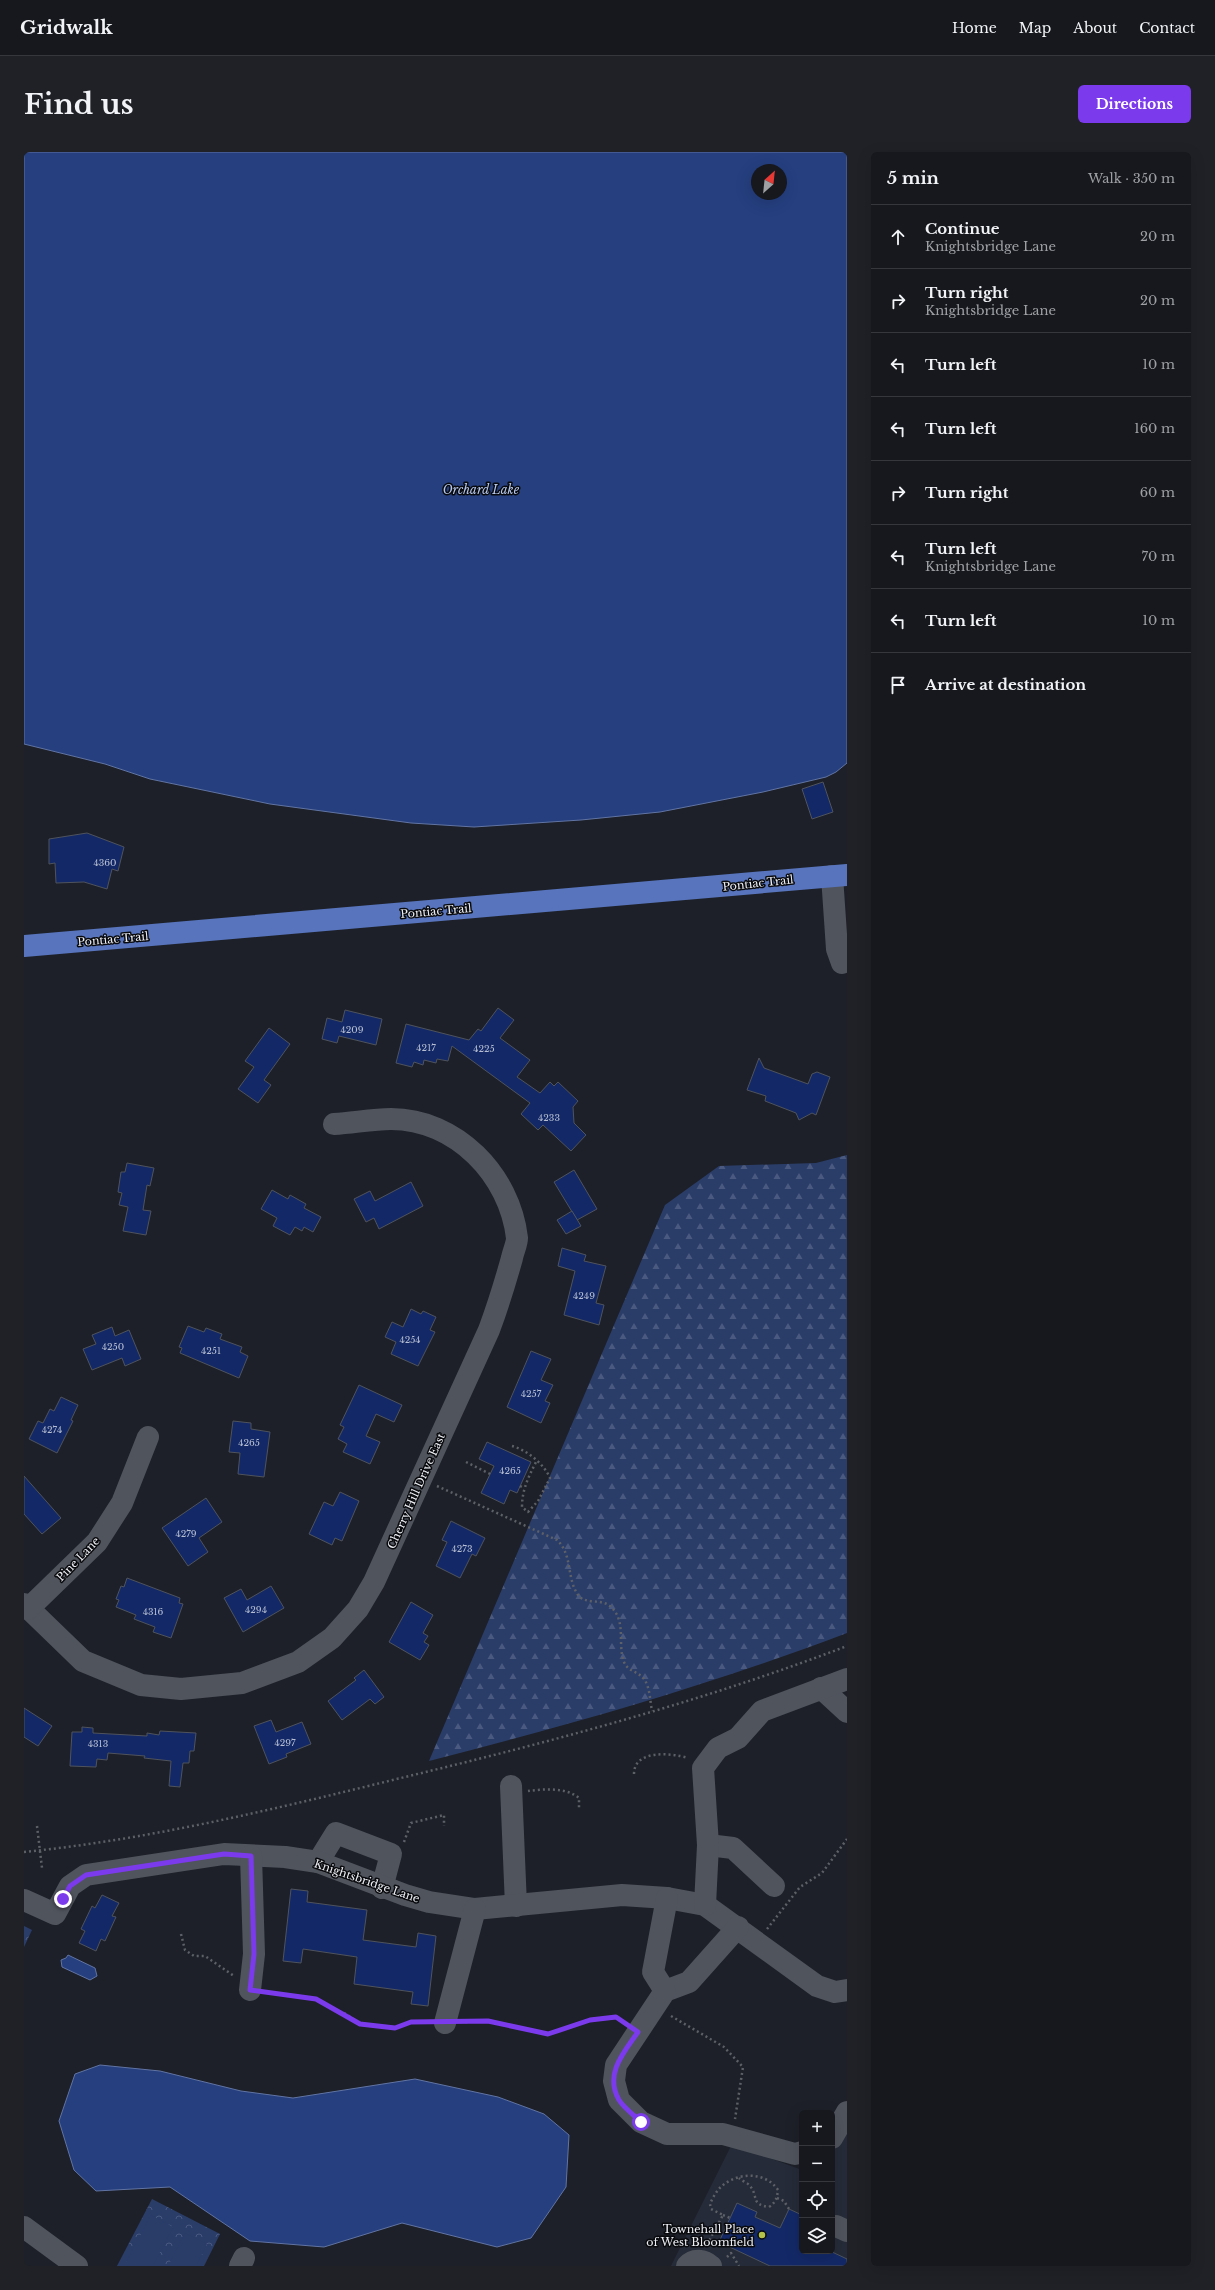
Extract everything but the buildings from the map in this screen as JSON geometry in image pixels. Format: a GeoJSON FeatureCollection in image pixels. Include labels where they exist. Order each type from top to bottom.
{"type":"FeatureCollection","features":[{"type":"Feature","properties":{"kind":"main road","name":"Pontiac Trail"},"geometry":{"type":"LineString","coordinates":[[24,946],[698,889],[839,875]]}},
{"type":"Feature","properties":{"kind":"street"},"geometry":{"type":"LineString","coordinates":[[839,875],[837,949],[842,963]]}},
{"type":"Feature","properties":{"kind":"street","name":"Cherry Hill Drive East"},"geometry":{"type":"LineString","coordinates":[[26,1606],[83,1661],[141,1685],[181,1689],[242,1684],[298,1662],[332,1638],[358,1609],[380,1570],[489,1330],[503,1292],[517,1239],[506,1197],[485,1164],[455,1137],[432,1126],[392,1119],[334,1124]]}},
{"type":"Feature","properties":{"kind":"street","name":"Pine Lane"},"geometry":{"type":"LineString","coordinates":[[26,1606],[97,1542],[122,1503],[148,1436]]}},
{"type":"Feature","properties":{"kind":"street"},"geometry":{"type":"LineString","coordinates":[[705,1905],[708,1845],[703,1768],[718,1748],[738,1738],[762,1711],[847,1678]]}},
{"type":"Feature","properties":{"kind":"street"},"geometry":{"type":"LineString","coordinates":[[821,1688],[847,1712]]}},
{"type":"Feature","properties":{"kind":"street"},"geometry":{"type":"LineString","coordinates":[[511,1789],[516,1906]]}},
{"type":"Feature","properties":{"kind":"street"},"geometry":{"type":"LineString","coordinates":[[318,1862],[336,1833],[391,1854],[382,1888]]}},
{"type":"Feature","properties":{"kind":"street"},"geometry":{"type":"LineString","coordinates":[[708,1845],[732,1848],[774,1886]]}},
{"type":"Feature","properties":{"kind":"street","name":"Knightsbridge Lane"},"geometry":{"type":"LineString","coordinates":[[24,1900],[55,1914],[70,1886],[86,1875],[224,1854],[284,1857],[318,1862],[382,1888],[429,1902],[475,1910],[622,1895],[667,1898],[705,1905],[738,1927],[817,1986],[835,1992],[847,1990]]}},
{"type":"Feature","properties":{"kind":"street"},"geometry":{"type":"LineString","coordinates":[[250,1990],[254,1954],[251,1856]]}},
{"type":"Feature","properties":{"kind":"street"},"geometry":{"type":"LineString","coordinates":[[660,1999],[653,1972],[667,1898]]}},
{"type":"Feature","properties":{"kind":"street"},"geometry":{"type":"LineString","coordinates":[[445,2023],[475,1910]]}},
{"type":"Feature","properties":{"kind":"street"},"geometry":{"type":"LineString","coordinates":[[738,1927],[689,1982],[660,1999],[616,2065],[614,2081],[619,2100],[641,2122],[667,2134],[723,2134],[795,2154],[799,2153]]}},
{"type":"Feature","properties":{"kind":"street"},"geometry":{"type":"LineString","coordinates":[[835,2133],[847,2112]]}},
{"type":"Feature","properties":{"kind":"street"},"geometry":{"type":"LineString","coordinates":[[24,2227],[77,2266]]}},
{"type":"Feature","properties":{"kind":"street"},"geometry":{"type":"LineString","coordinates":[[687,2266],[695,2261],[719,2256]]}},
{"type":"Feature","properties":{"kind":"path"},"geometry":{"type":"LineString","coordinates":[[512,1446],[519,1448],[537,1460],[547,1471],[550,1478],[538,1501],[528,1512],[522,1507],[525,1482],[537,1460]]}},
{"type":"Feature","properties":{"kind":"path"},"geometry":{"type":"LineString","coordinates":[[466,1462],[490,1474]]}},
{"type":"Feature","properties":{"kind":"path"},"geometry":{"type":"LineString","coordinates":[[421,1479],[557,1540],[563,1546],[567,1552],[573,1584],[579,1597],[586,1600],[604,1602],[617,1614],[620,1621],[623,1660],[628,1670],[643,1677],[647,1683],[652,1711]]}},
{"type":"Feature","properties":{"kind":"path"},"geometry":{"type":"LineString","coordinates":[[520,1486],[524,1488]]}},
{"type":"Feature","properties":{"kind":"path"},"geometry":{"type":"LineString","coordinates":[[24,1852],[195,1827],[539,1744],[652,1711],[796,1665],[847,1646]]}},
{"type":"Feature","properties":{"kind":"path"},"geometry":{"type":"LineString","coordinates":[[634,1774],[634,1768],[638,1762],[654,1755],[667,1754],[689,1758],[703,1768]]}},
{"type":"Feature","properties":{"kind":"path"},"geometry":{"type":"LineString","coordinates":[[511,1789],[542,1789],[565,1792],[579,1798],[579,1808]]}},
{"type":"Feature","properties":{"kind":"path"},"geometry":{"type":"LineString","coordinates":[[403,1843],[411,1823],[419,1819],[444,1815],[444,1826]]}},
{"type":"Feature","properties":{"kind":"path"},"geometry":{"type":"LineString","coordinates":[[37,1826],[42,1868]]}},
{"type":"Feature","properties":{"kind":"path"},"geometry":{"type":"LineString","coordinates":[[757,1941],[800,1887],[822,1873],[847,1839]]}},
{"type":"Feature","properties":{"kind":"path"},"geometry":{"type":"LineString","coordinates":[[182,1934],[185,1950],[194,1956],[205,1956],[226,1970],[250,1990],[316,1999],[360,2024],[395,2028],[411,2022],[445,2023],[488,2021],[548,2034],[590,2020],[616,2017],[638,2032]]}},
{"type":"Feature","properties":{"kind":"path"},"geometry":{"type":"LineString","coordinates":[[660,1999],[724,2047],[743,2067],[732,2137]]}},
{"type":"Feature","properties":{"kind":"path"},"geometry":{"type":"LineString","coordinates":[[730,2218],[711,2209],[710,2204],[718,2190],[726,2183],[739,2178],[750,2174],[773,2182],[778,2190],[777,2198],[774,2204],[769,2207],[761,2206],[755,2201],[750,2186],[739,2178]]}},
{"type":"Feature","properties":{"kind":"path"},"geometry":{"type":"LineString","coordinates":[[777,2198],[784,2201],[789,2209]]}},
{"type":"Feature","properties":{"kind":"path"},"geometry":{"type":"LineString","coordinates":[[719,2256],[710,2239],[723,2215]]}},
{"type":"Feature","properties":{"kind":"shaded area"},"geometry":{"type":"Polygon","coordinates":[[[847,2119],[847,2266],[671,2266],[732,2144],[799,2169],[799,2254],[835,2254],[835,2145],[847,2119]]]}},
{"type":"Feature","properties":{"kind":"green space"},"geometry":{"type":"Polygon","coordinates":[[[847,1155],[847,1633],[744,1670],[640,1703],[429,1761],[665,1205],[719,1166],[816,1163],[847,1155]]]}},
{"type":"Feature","properties":{"kind":"green space"},"geometry":{"type":"Polygon","coordinates":[[[24,1926],[32,1930],[24,1947],[24,1926]]]}},
{"type":"Feature","properties":{"kind":"green space"},"geometry":{"type":"Polygon","coordinates":[[[152,2199],[220,2234],[204,2266],[117,2266],[152,2199]]]}},
{"type":"Feature","properties":{"kind":"green space"},"geometry":{"type":"Polygon","coordinates":[[[151,2215],[173,2227],[153,2266],[129,2266],[125,2264],[151,2215]]]}},
{"type":"Feature","properties":{"kind":"green space"},"geometry":{"type":"Polygon","coordinates":[[[185,2233],[207,2244],[196,2266],[168,2266],[185,2233]]]}},
{"type":"Feature","properties":{"kind":"water","name":"Orchard Lake"},"geometry":{"type":"Polygon","coordinates":[[[24,152],[847,152],[847,763],[836,772],[826,777],[763,792],[660,812],[581,820],[474,827],[411,823],[270,804],[150,779],[105,764],[24,744],[24,152]]]}},
{"type":"Feature","properties":{"kind":"water"},"geometry":{"type":"Polygon","coordinates":[[[68,1955],[95,1968],[97,1976],[90,1980],[62,1967],[61,1960],[66,1958],[68,1955]]]}},
{"type":"Feature","properties":{"kind":"water"},"geometry":{"type":"Polygon","coordinates":[[[100,2065],[160,2071],[241,2091],[293,2098],[415,2079],[498,2097],[544,2114],[569,2135],[566,2187],[531,2238],[497,2247],[402,2223],[324,2247],[250,2241],[170,2187],[96,2191],[74,2170],[59,2121],[75,2074],[100,2065]]]}},
{"type":"Feature","properties":{"kind":"place","name":"Townehall Place of West Bloomfield"},"geometry":{"type":"Point","coordinates":[762,2235]}},
{"type":"Feature","properties":{"kind":"route"},"geometry":{"type":"LineString","coordinates":[[63,1899],[70,1886],[86,1875],[224,1854],[251,1856],[254,1954],[250,1990],[297,1995],[316,1999],[328,2007],[346,2014],[360,2024],[395,2028],[411,2022],[445,2023],[488,2021],[548,2034],[590,2020],[616,2017],[638,2032],[616,2065],[614,2081],[619,2100],[641,2122]]}}]}
